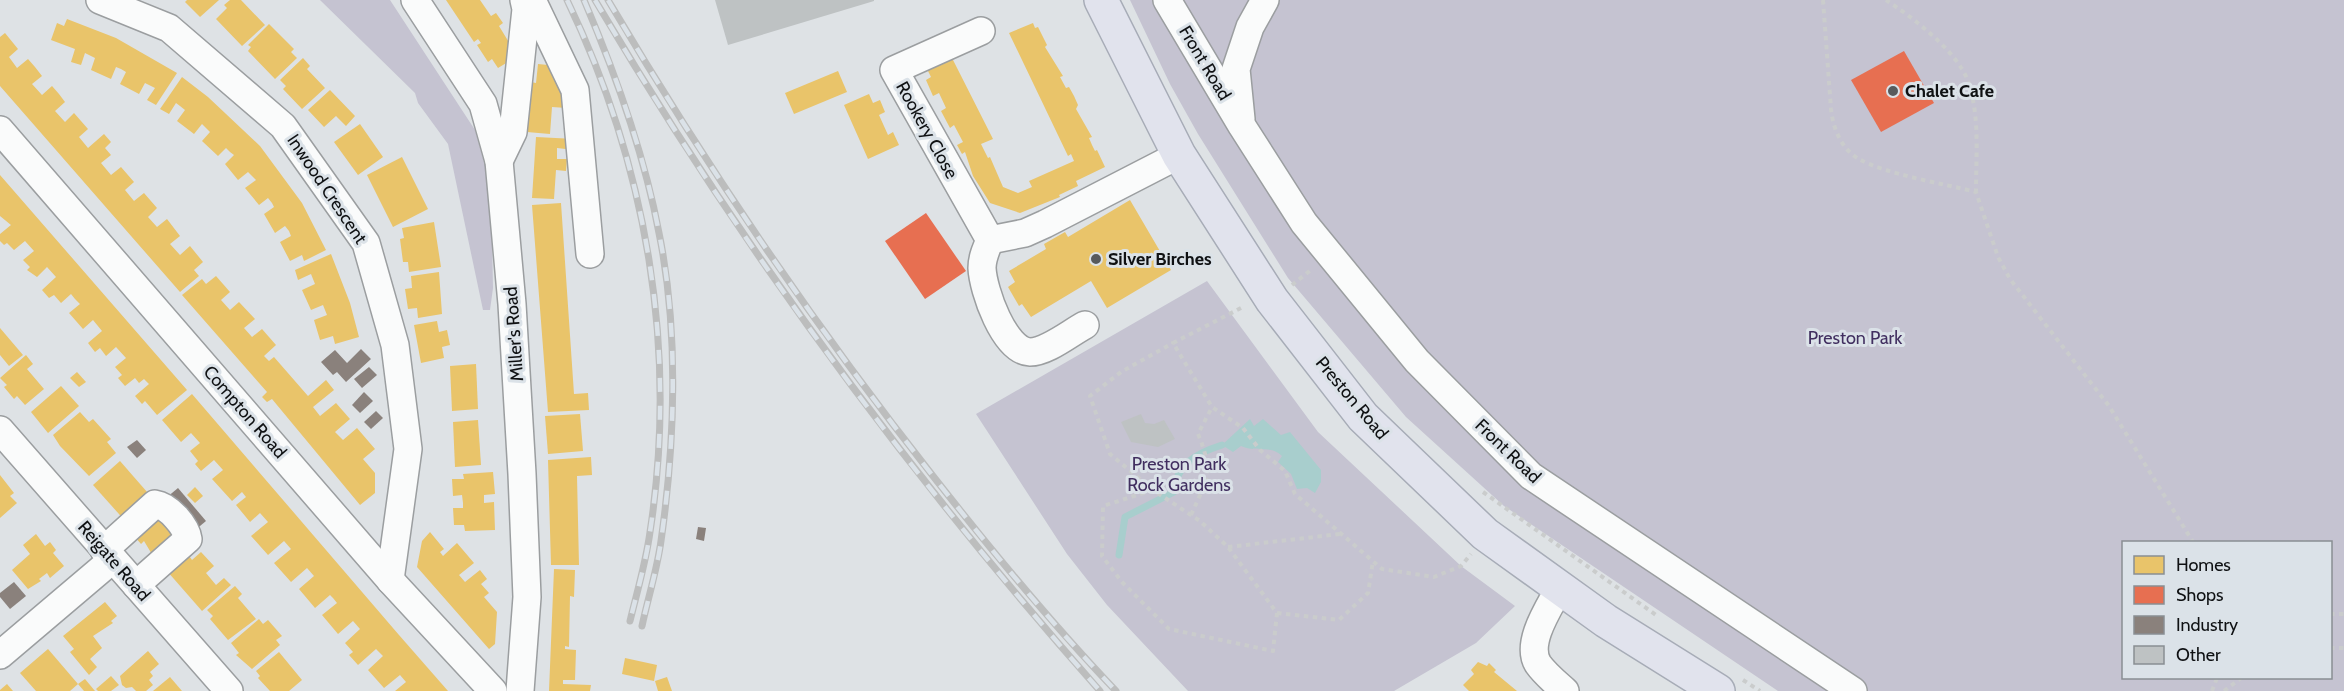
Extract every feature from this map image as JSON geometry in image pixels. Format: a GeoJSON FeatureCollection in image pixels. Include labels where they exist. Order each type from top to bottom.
{"type":"FeatureCollection","features":[{"type":"Feature","properties":{"kind":"highway","name":"Preston Road"},"geometry":{"type":"LineString","coordinates":[[1101,0],[1179,155],[1272,300],[1363,417],[1485,534],[1559,589],[1718,691]]}},
{"type":"Feature","properties":{"kind":"street","name":"Inwood Crescent"},"geometry":{"type":"LineString","coordinates":[[100,0],[169,28],[283,126],[366,243],[395,345],[408,449],[390,580]]}},
{"type":"Feature","properties":{"kind":"street","name":"Miller's Road"},"geometry":{"type":"LineString","coordinates":[[415,0],[483,104],[499,161],[512,304],[527,597],[520,691]]}},
{"type":"Feature","properties":{"kind":"street"},"geometry":{"type":"LineString","coordinates":[[499,161],[513,132],[526,9],[524,0]]}},
{"type":"Feature","properties":{"kind":"street"},"geometry":{"type":"LineString","coordinates":[[532,0],[574,90],[590,254]]}},
{"type":"Feature","properties":{"kind":"street","name":"Front Road"},"geometry":{"type":"LineString","coordinates":[[1167,0],[1242,126],[1304,223],[1417,361],[1531,476],[1853,691]]}},
{"type":"Feature","properties":{"kind":"street","name":"Front Road"},"geometry":{"type":"LineString","coordinates":[[1242,126],[1236,69],[1250,27],[1265,0]]}},
{"type":"Feature","properties":{"kind":"street","name":"Rookery Close"},"geometry":{"type":"LineString","coordinates":[[981,31],[894,70],[990,240]]}},
{"type":"Feature","properties":{"kind":"street","name":"Compton Road"},"geometry":{"type":"LineString","coordinates":[[0,130],[390,580],[493,691]]}},
{"type":"Feature","properties":{"kind":"street"},"geometry":{"type":"LineString","coordinates":[[1085,325],[1037,352],[1027,352],[1015,347],[998,322],[983,275],[982,266],[990,240],[1025,233],[1179,155]]}},
{"type":"Feature","properties":{"kind":"street","name":"Reigate Road"},"geometry":{"type":"LineString","coordinates":[[0,430],[229,691]]}},
{"type":"Feature","properties":{"kind":"street"},"geometry":{"type":"LineString","coordinates":[[0,655],[108,555],[155,504],[162,505],[186,531],[188,539],[136,585]]}},
{"type":"Feature","properties":{"kind":"street"},"geometry":{"type":"LineString","coordinates":[[1559,589],[1541,627],[1534,650],[1537,662],[1565,691]]}},
{"type":"Feature","properties":{"kind":"path"},"geometry":{"type":"LineString","coordinates":[[1824,0],[1833,125],[1847,149],[1859,159],[1869,163],[1976,192]]}},
{"type":"Feature","properties":{"kind":"path"},"geometry":{"type":"LineString","coordinates":[[1887,0],[1946,49],[1967,79],[1977,134],[1976,192],[1998,257],[2010,279],[2109,406],[2192,541]]}},
{"type":"Feature","properties":{"kind":"path"},"geometry":{"type":"LineString","coordinates":[[1285,276],[1298,294]]}},
{"type":"Feature","properties":{"kind":"path"},"geometry":{"type":"LineString","coordinates":[[1154,491],[1103,506],[1102,556],[1122,582],[1169,629],[1273,651],[1277,613],[1228,547],[1200,521],[1154,491],[1110,454],[1090,396],[1121,372],[1241,308]]}},
{"type":"Feature","properties":{"kind":"path"},"geometry":{"type":"LineString","coordinates":[[1173,343],[1212,407],[1244,428],[1260,450],[1285,471],[1295,494],[1382,569],[1434,577],[1461,566],[1485,534]]}},
{"type":"Feature","properties":{"kind":"path"},"geometry":{"type":"LineString","coordinates":[[1191,515],[1208,477],[1208,456],[1198,434],[1212,407]]}},
{"type":"Feature","properties":{"kind":"path"},"geometry":{"type":"LineString","coordinates":[[1475,485],[1499,505],[1656,615]]}},
{"type":"Feature","properties":{"kind":"path"},"geometry":{"type":"LineString","coordinates":[[1228,547],[1341,533]]}},
{"type":"Feature","properties":{"kind":"path"},"geometry":{"type":"LineString","coordinates":[[1277,613],[1339,620],[1368,593],[1373,561]]}},
{"type":"Feature","properties":{"kind":"path"},"geometry":{"type":"LineString","coordinates":[[2224,691],[2240,679]]}},
{"type":"Feature","properties":{"kind":"green space"},"geometry":{"type":"Polygon","coordinates":[[[320,0],[390,0],[475,130],[491,187],[493,288],[490,310],[483,310],[448,144],[418,103],[415,93],[320,0]]]}},
{"type":"Feature","properties":{"kind":"green space","name":"Preston Park"},"geometry":{"type":"Polygon","coordinates":[[[1130,0],[2344,0],[2344,691],[1778,691],[1504,506],[1406,417],[1288,278],[1198,134],[1170,84],[1130,0]]]}},
{"type":"Feature","properties":{"kind":"green space","name":"Preston Park Rock Gardens"},"geometry":{"type":"Polygon","coordinates":[[[1207,281],[1318,432],[1461,566],[1515,606],[1476,643],[1394,691],[1188,691],[1107,605],[1067,554],[976,414],[1207,281]]]}},
{"type":"Feature","properties":{"kind":"water"},"geometry":{"type":"Polygon","coordinates":[[[1250,419],[1254,426],[1263,419],[1281,435],[1290,432],[1321,470],[1321,482],[1315,493],[1307,488],[1297,489],[1291,474],[1278,462],[1282,456],[1277,452],[1241,446],[1233,452],[1222,445],[1250,419]]]}},
{"type":"Feature","properties":{"kind":"building: Homes"},"geometry":{"type":"Polygon","coordinates":[[[187,0],[219,0],[200,17],[185,2],[187,0]]]}},
{"type":"Feature","properties":{"kind":"building: Homes"},"geometry":{"type":"Polygon","coordinates":[[[230,0],[241,0],[265,25],[242,46],[216,19],[227,8],[224,5],[230,0]]]}},
{"type":"Feature","properties":{"kind":"building: Homes"},"geometry":{"type":"Polygon","coordinates":[[[446,0],[480,0],[491,16],[496,13],[503,23],[499,26],[513,49],[513,59],[498,68],[492,59],[488,62],[477,45],[481,43],[478,39],[474,42],[446,0]]]}},
{"type":"Feature","properties":{"kind":"building: Homes"},"geometry":{"type":"Polygon","coordinates":[[[67,19],[116,38],[177,73],[156,105],[147,100],[155,88],[145,83],[139,94],[120,84],[126,72],[121,69],[116,67],[111,79],[91,70],[95,58],[85,53],[81,65],[71,62],[75,49],[51,40],[57,23],[64,26],[67,19]]]}},
{"type":"Feature","properties":{"kind":"building: Homes"},"geometry":{"type":"Polygon","coordinates":[[[1033,23],[1035,28],[1038,27],[1047,45],[1045,47],[1063,76],[1060,77],[1066,88],[1069,87],[1074,96],[1078,105],[1076,109],[1105,167],[1076,181],[1078,186],[1059,195],[1060,197],[1020,213],[990,203],[973,176],[965,152],[962,154],[957,145],[963,142],[954,125],[950,128],[941,111],[946,108],[939,93],[933,96],[926,80],[931,77],[927,69],[952,58],[993,139],[981,144],[988,158],[990,157],[1003,187],[1018,193],[1032,187],[1029,181],[1074,161],[1071,154],[1068,156],[1009,33],[1033,23]]]}},
{"type":"Feature","properties":{"kind":"building: Homes"},"geometry":{"type":"Polygon","coordinates":[[[269,24],[294,49],[291,52],[297,58],[275,79],[248,51],[251,47],[248,45],[269,24]]]}},
{"type":"Feature","properties":{"kind":"building: Homes"},"geometry":{"type":"Polygon","coordinates":[[[5,33],[18,49],[9,57],[17,68],[28,59],[42,76],[32,84],[42,95],[52,86],[65,102],[55,111],[65,122],[74,113],[88,129],[79,137],[88,148],[104,134],[111,142],[105,148],[111,155],[101,163],[111,175],[121,167],[134,182],[125,190],[134,201],[144,193],[157,208],[148,217],[157,227],[167,219],[180,236],[170,244],[180,255],[190,246],[203,262],[194,270],[199,276],[180,292],[0,86],[0,37],[5,33]]]}},
{"type":"Feature","properties":{"kind":"building: Homes"},"geometry":{"type":"Polygon","coordinates":[[[303,58],[310,66],[307,69],[325,88],[302,109],[283,89],[286,86],[280,80],[303,58]]]}},
{"type":"Feature","properties":{"kind":"building: Homes"},"geometry":{"type":"Polygon","coordinates":[[[538,64],[558,66],[556,84],[570,85],[567,108],[552,107],[550,134],[527,132],[531,82],[536,83],[538,64]]]}},
{"type":"Feature","properties":{"kind":"building: Homes"},"geometry":{"type":"Polygon","coordinates":[[[838,71],[847,92],[794,114],[785,93],[838,71]]]}},
{"type":"Feature","properties":{"kind":"building: Homes"},"geometry":{"type":"Polygon","coordinates":[[[182,77],[208,97],[260,146],[302,203],[326,250],[304,261],[302,255],[290,261],[280,242],[291,236],[289,231],[285,226],[275,233],[264,214],[274,207],[272,203],[268,198],[259,205],[245,188],[256,180],[248,172],[238,180],[225,164],[234,155],[226,148],[218,156],[202,141],[210,132],[202,124],[194,134],[177,121],[185,110],[176,103],[169,114],[160,109],[182,77]]]}},
{"type":"Feature","properties":{"kind":"building: Homes"},"geometry":{"type":"Polygon","coordinates":[[[330,90],[355,116],[346,126],[336,116],[324,127],[308,110],[330,90]]]}},
{"type":"Feature","properties":{"kind":"building: Homes"},"geometry":{"type":"Polygon","coordinates":[[[869,94],[873,103],[880,100],[885,112],[879,115],[888,135],[893,132],[899,145],[868,159],[844,105],[869,94]]]}},
{"type":"Feature","properties":{"kind":"building: Homes"},"geometry":{"type":"Polygon","coordinates":[[[360,124],[383,157],[358,175],[334,142],[360,124]]]}},
{"type":"Feature","properties":{"kind":"building: Homes"},"geometry":{"type":"Polygon","coordinates":[[[536,137],[575,139],[574,150],[557,148],[557,159],[567,159],[566,171],[556,170],[554,199],[532,198],[536,137]]]}},
{"type":"Feature","properties":{"kind":"building: Homes"},"geometry":{"type":"Polygon","coordinates":[[[402,157],[428,209],[393,227],[367,175],[402,157]]]}},
{"type":"Feature","properties":{"kind":"building: Homes"},"geometry":{"type":"Polygon","coordinates":[[[0,175],[187,390],[157,415],[145,401],[142,404],[135,396],[149,384],[144,379],[139,383],[135,378],[125,386],[118,378],[122,375],[115,367],[126,358],[116,347],[106,356],[100,348],[95,352],[88,343],[102,331],[93,320],[83,329],[69,313],[80,304],[71,294],[61,303],[54,295],[49,298],[42,290],[56,277],[47,267],[37,277],[27,270],[30,267],[23,260],[34,251],[25,241],[14,250],[7,243],[4,245],[0,241],[0,234],[11,225],[0,216],[0,175]]]}},
{"type":"Feature","properties":{"kind":"building: Homes","name":"Silver Birches"},"geometry":{"type":"Polygon","coordinates":[[[1130,200],[1171,270],[1107,308],[1091,281],[1031,317],[1022,304],[1019,306],[1008,287],[1015,282],[1009,271],[1046,249],[1044,244],[1065,232],[1068,237],[1130,200]]]}},
{"type":"Feature","properties":{"kind":"building: Homes"},"geometry":{"type":"Polygon","coordinates":[[[561,203],[574,394],[588,393],[589,410],[548,412],[532,205],[561,203]]]}},
{"type":"Feature","properties":{"kind":"building: Homes"},"geometry":{"type":"Polygon","coordinates":[[[434,222],[441,267],[409,272],[408,262],[403,262],[400,239],[404,238],[402,228],[434,222]]]}},
{"type":"Feature","properties":{"kind":"building: Homes"},"geometry":{"type":"Polygon","coordinates":[[[331,254],[350,303],[359,337],[335,344],[333,336],[320,340],[314,320],[327,315],[323,305],[311,310],[302,290],[315,284],[311,274],[298,280],[295,270],[331,254]]]}},
{"type":"Feature","properties":{"kind":"building: Homes"},"geometry":{"type":"Polygon","coordinates":[[[439,272],[442,314],[418,318],[417,308],[408,309],[405,289],[412,288],[411,276],[439,272]]]}},
{"type":"Feature","properties":{"kind":"building: Homes"},"geometry":{"type":"Polygon","coordinates":[[[216,276],[230,292],[221,300],[230,310],[239,302],[255,319],[244,328],[252,337],[262,329],[276,345],[264,356],[269,361],[274,357],[308,396],[326,380],[334,390],[313,407],[320,416],[336,403],[350,419],[335,432],[343,440],[357,428],[375,449],[363,459],[375,473],[375,493],[360,505],[272,399],[267,402],[262,397],[267,392],[182,295],[202,279],[206,284],[216,276]]]}},
{"type":"Feature","properties":{"kind":"building: Homes"},"geometry":{"type":"Polygon","coordinates":[[[437,321],[439,332],[447,330],[450,345],[442,347],[444,358],[421,363],[414,325],[437,321]]]}},
{"type":"Feature","properties":{"kind":"building: Homes"},"geometry":{"type":"Polygon","coordinates":[[[0,328],[23,355],[9,366],[0,355],[0,328]]]}},
{"type":"Feature","properties":{"kind":"building: Homes"},"geometry":{"type":"Polygon","coordinates":[[[26,355],[33,364],[27,369],[44,389],[25,405],[17,396],[14,399],[4,387],[7,385],[0,378],[26,355]]]}},
{"type":"Feature","properties":{"kind":"building: Homes"},"geometry":{"type":"Polygon","coordinates":[[[476,364],[478,409],[452,411],[450,366],[476,364]]]}},
{"type":"Feature","properties":{"kind":"building: Homes"},"geometry":{"type":"Polygon","coordinates":[[[77,372],[86,382],[79,387],[70,378],[77,372]]]}},
{"type":"Feature","properties":{"kind":"building: Homes"},"geometry":{"type":"Polygon","coordinates":[[[61,386],[79,406],[48,433],[31,412],[61,386]]]}},
{"type":"Feature","properties":{"kind":"building: Homes"},"geometry":{"type":"Polygon","coordinates":[[[192,394],[448,691],[395,691],[406,682],[400,675],[384,688],[368,670],[383,656],[376,649],[358,665],[349,655],[353,652],[345,643],[360,629],[353,621],[338,634],[322,615],[337,603],[333,598],[330,595],[315,608],[299,589],[314,576],[307,568],[291,582],[274,563],[291,549],[284,541],[268,555],[251,536],[268,522],[260,513],[250,522],[236,505],[246,497],[242,492],[232,501],[212,479],[223,470],[214,460],[201,471],[195,464],[198,461],[190,451],[200,443],[191,433],[181,442],[162,420],[192,394]]]}},
{"type":"Feature","properties":{"kind":"building: Homes"},"geometry":{"type":"Polygon","coordinates":[[[80,412],[89,422],[93,419],[111,439],[107,442],[116,453],[89,476],[60,446],[53,435],[80,412]]]}},
{"type":"Feature","properties":{"kind":"building: Homes"},"geometry":{"type":"Polygon","coordinates":[[[580,414],[583,451],[548,454],[545,416],[580,414]]]}},
{"type":"Feature","properties":{"kind":"building: Homes"},"geometry":{"type":"Polygon","coordinates":[[[478,420],[481,465],[455,467],[453,422],[478,420]]]}},
{"type":"Feature","properties":{"kind":"building: Homes"},"geometry":{"type":"Polygon","coordinates":[[[591,457],[592,475],[577,476],[579,565],[551,565],[548,460],[591,457]]]}},
{"type":"Feature","properties":{"kind":"building: Homes"},"geometry":{"type":"Polygon","coordinates":[[[120,461],[154,500],[127,523],[93,485],[120,461]]]}},
{"type":"Feature","properties":{"kind":"building: Homes"},"geometry":{"type":"Polygon","coordinates":[[[493,472],[495,494],[484,495],[484,503],[494,502],[495,530],[465,531],[464,525],[454,525],[453,508],[463,508],[463,503],[462,495],[453,496],[452,479],[464,479],[463,474],[493,472]]]}},
{"type":"Feature","properties":{"kind":"building: Homes"},"geometry":{"type":"Polygon","coordinates":[[[0,475],[14,493],[10,496],[17,503],[0,518],[0,475]]]}},
{"type":"Feature","properties":{"kind":"building: Homes"},"geometry":{"type":"Polygon","coordinates":[[[195,487],[203,496],[195,503],[187,495],[195,487]]]}},
{"type":"Feature","properties":{"kind":"building: Homes"},"geometry":{"type":"Polygon","coordinates":[[[154,511],[180,542],[153,556],[144,541],[141,544],[135,537],[154,511]]]}},
{"type":"Feature","properties":{"kind":"building: Homes"},"geometry":{"type":"Polygon","coordinates":[[[430,532],[444,549],[440,552],[443,556],[457,543],[474,563],[459,575],[465,582],[480,570],[487,579],[481,584],[489,593],[484,597],[497,612],[495,644],[489,649],[417,567],[422,541],[430,532]]]}},
{"type":"Feature","properties":{"kind":"building: Homes"},"geometry":{"type":"Polygon","coordinates":[[[36,534],[45,546],[50,542],[56,550],[53,553],[64,566],[50,578],[47,573],[39,579],[41,581],[28,589],[12,570],[30,554],[23,545],[36,534]]]}},
{"type":"Feature","properties":{"kind":"building: Homes"},"geometry":{"type":"Polygon","coordinates":[[[201,552],[214,566],[206,573],[216,585],[224,578],[231,585],[202,611],[167,571],[187,553],[192,560],[201,552]]]}},
{"type":"Feature","properties":{"kind":"building: Homes"},"geometry":{"type":"Polygon","coordinates":[[[554,569],[575,570],[574,597],[570,596],[569,647],[565,646],[565,649],[576,650],[575,680],[563,680],[563,684],[591,685],[590,691],[549,691],[554,569]]]}},
{"type":"Feature","properties":{"kind":"building: Homes"},"geometry":{"type":"Polygon","coordinates":[[[235,586],[242,594],[238,598],[256,619],[228,640],[210,619],[213,616],[207,610],[235,586]]]}},
{"type":"Feature","properties":{"kind":"building: Homes"},"geometry":{"type":"Polygon","coordinates":[[[105,602],[117,616],[111,621],[113,623],[93,636],[102,648],[90,659],[97,667],[89,675],[70,652],[74,649],[63,636],[105,602]]]}},
{"type":"Feature","properties":{"kind":"building: Homes"},"geometry":{"type":"Polygon","coordinates":[[[259,619],[263,624],[268,620],[282,636],[276,640],[280,645],[252,669],[236,655],[239,653],[231,643],[259,619]]]}},
{"type":"Feature","properties":{"kind":"building: Homes"},"geometry":{"type":"Polygon","coordinates":[[[48,649],[78,684],[70,691],[36,691],[20,673],[48,649]]]}},
{"type":"Feature","properties":{"kind":"building: Homes"},"geometry":{"type":"Polygon","coordinates":[[[148,651],[159,664],[150,672],[153,676],[149,680],[153,685],[146,691],[136,691],[132,687],[126,688],[122,685],[120,676],[148,651]]]}},
{"type":"Feature","properties":{"kind":"building: Homes"},"geometry":{"type":"Polygon","coordinates":[[[279,652],[302,680],[289,691],[270,691],[258,678],[260,676],[256,671],[279,652]]]}},
{"type":"Feature","properties":{"kind":"building: Homes"},"geometry":{"type":"Polygon","coordinates":[[[625,658],[657,665],[654,681],[622,674],[625,658]]]}},
{"type":"Feature","properties":{"kind":"building: Homes"},"geometry":{"type":"Polygon","coordinates":[[[1478,662],[1487,666],[1489,663],[1496,670],[1494,672],[1517,691],[1469,691],[1463,685],[1474,674],[1471,670],[1478,662]]]}},
{"type":"Feature","properties":{"kind":"building: Homes"},"geometry":{"type":"Polygon","coordinates":[[[111,676],[119,685],[111,691],[96,689],[111,676]]]}},
{"type":"Feature","properties":{"kind":"building: Homes"},"geometry":{"type":"Polygon","coordinates":[[[170,677],[182,691],[153,691],[170,677]]]}},
{"type":"Feature","properties":{"kind":"building: Homes"},"geometry":{"type":"Polygon","coordinates":[[[667,677],[672,691],[658,691],[655,681],[667,677]]]}},
{"type":"Feature","properties":{"kind":"building: Homes"},"geometry":{"type":"Polygon","coordinates":[[[85,679],[95,691],[84,691],[78,684],[85,679]]]}},
{"type":"Feature","properties":{"kind":"building: Homes"},"geometry":{"type":"Polygon","coordinates":[[[7,684],[13,691],[0,691],[0,690],[7,684]]]}},
{"type":"Feature","properties":{"kind":"building: Shops","name":"Chalet Cafe"},"geometry":{"type":"Polygon","coordinates":[[[1904,51],[1934,103],[1881,132],[1851,80],[1904,51]]]}},
{"type":"Feature","properties":{"kind":"building: Shops"},"geometry":{"type":"Polygon","coordinates":[[[926,213],[966,271],[925,299],[885,241],[926,213]]]}},
{"type":"Feature","properties":{"kind":"building: Industry"},"geometry":{"type":"Polygon","coordinates":[[[361,349],[371,359],[346,382],[337,372],[333,375],[321,362],[335,350],[347,363],[361,349]]]}},
{"type":"Feature","properties":{"kind":"building: Industry"},"geometry":{"type":"Polygon","coordinates":[[[369,367],[377,375],[362,388],[354,379],[369,367]]]}},
{"type":"Feature","properties":{"kind":"building: Industry"},"geometry":{"type":"Polygon","coordinates":[[[364,392],[373,401],[360,413],[352,405],[364,392]]]}},
{"type":"Feature","properties":{"kind":"building: Industry"},"geometry":{"type":"Polygon","coordinates":[[[376,411],[383,418],[371,429],[364,422],[376,411]]]}},
{"type":"Feature","properties":{"kind":"building: Industry"},"geometry":{"type":"Polygon","coordinates":[[[137,440],[146,450],[137,458],[127,447],[137,440]]]}},
{"type":"Feature","properties":{"kind":"building: Industry"},"geometry":{"type":"Polygon","coordinates":[[[178,488],[206,521],[194,531],[166,498],[178,488]]]}},
{"type":"Feature","properties":{"kind":"building: Industry"},"geometry":{"type":"Polygon","coordinates":[[[698,527],[706,528],[704,541],[696,539],[698,527]]]}},
{"type":"Feature","properties":{"kind":"building: Industry"},"geometry":{"type":"Polygon","coordinates":[[[14,582],[26,596],[10,609],[0,597],[0,593],[14,582]]]}},
{"type":"Feature","properties":{"kind":"building: Other"},"geometry":{"type":"Polygon","coordinates":[[[715,0],[874,0],[874,1],[728,45],[715,0]]]}},
{"type":"Feature","properties":{"kind":"building: Other"},"geometry":{"type":"Polygon","coordinates":[[[1141,414],[1145,423],[1154,424],[1164,420],[1175,439],[1158,447],[1131,442],[1121,422],[1141,414]]]}},
{"type":"Feature","properties":{"kind":"waterway"},"geometry":{"type":"LineString","coordinates":[[1119,555],[1125,517],[1174,492],[1179,474],[1189,461],[1222,445]]}},
{"type":"Feature","properties":{"kind":"railway"},"geometry":{"type":"LineString","coordinates":[[567,0],[595,63],[618,128],[636,193],[649,260],[657,327],[660,395],[658,464],[644,566],[630,621]]}},
{"type":"Feature","properties":{"kind":"railway"},"geometry":{"type":"LineString","coordinates":[[584,0],[618,86],[637,144],[653,203],[670,309],[673,387],[666,504],[655,573],[642,626]]}},
{"type":"Feature","properties":{"kind":"railway"},"geometry":{"type":"LineString","coordinates":[[595,0],[709,182],[831,358],[961,526],[1100,691]]}},
{"type":"Feature","properties":{"kind":"railway"},"geometry":{"type":"LineString","coordinates":[[608,0],[723,184],[846,361],[999,559],[1116,691]]}},
{"type":"Feature","properties":{"kind":"place","name":"Chalet Cafe"},"geometry":{"type":"Point","coordinates":[1893,91]}},
{"type":"Feature","properties":{"kind":"place","name":"Silver Birches"},"geometry":{"type":"Point","coordinates":[1096,259]}}]}
